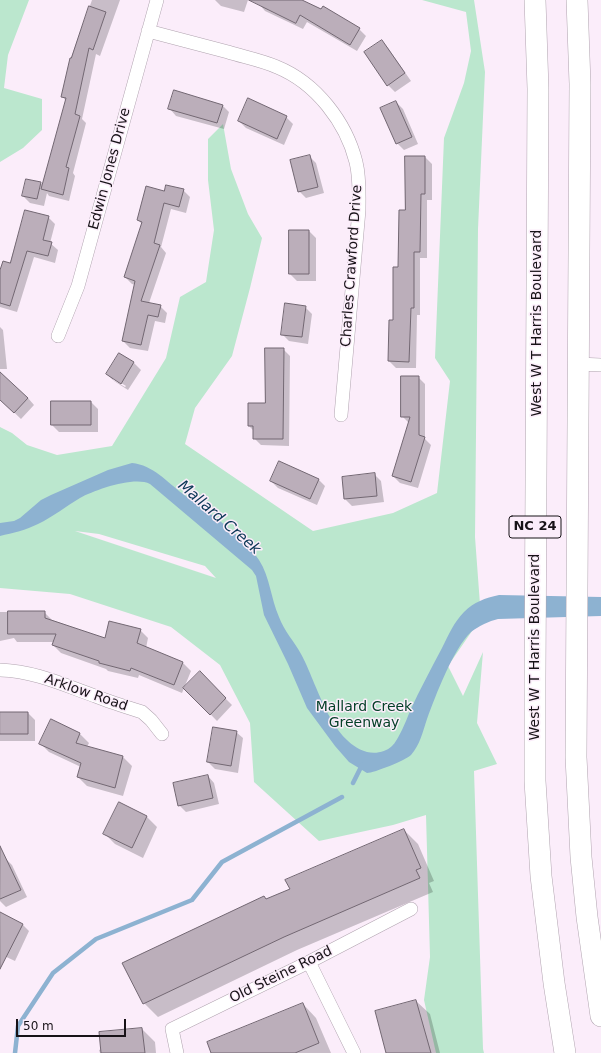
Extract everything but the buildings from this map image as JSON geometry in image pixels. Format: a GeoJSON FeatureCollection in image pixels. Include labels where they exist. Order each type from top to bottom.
{"type":"FeatureCollection","features":[{"type":"Feature","properties":{"kind":"main road","name":"West W T Harris Boulevard"},"geometry":{"type":"LineString","coordinates":[[535,0],[538,90],[535,782],[542,890],[565,1053]]}},
{"type":"Feature","properties":{"kind":"main road"},"geometry":{"type":"LineString","coordinates":[[567,0],[579,54]]}},
{"type":"Feature","properties":{"kind":"main road","name":"NC 24"},"geometry":{"type":"LineString","coordinates":[[577,0],[580,84],[576,757],[581,857],[587,917],[601,1016]]}},
{"type":"Feature","properties":{"kind":"street","name":"Edwin Jones Drive"},"geometry":{"type":"LineString","coordinates":[[58,336],[78,286],[157,0]]}},
{"type":"Feature","properties":{"kind":"street","name":"Charles Crawford Drive"},"geometry":{"type":"LineString","coordinates":[[148,31],[254,59],[284,70],[303,82],[315,92],[329,108],[348,139],[356,162],[359,186],[359,204],[341,415]]}},
{"type":"Feature","properties":{"kind":"street"},"geometry":{"type":"LineString","coordinates":[[578,364],[601,365]]}},
{"type":"Feature","properties":{"kind":"street","name":"Arklow Road"},"geometry":{"type":"LineString","coordinates":[[0,670],[14,670],[53,680],[142,712],[151,720],[162,734]]}},
{"type":"Feature","properties":{"kind":"street","name":"Old Steine Road"},"geometry":{"type":"LineString","coordinates":[[177,1053],[172,1029],[309,962],[411,909]]}},
{"type":"Feature","properties":{"kind":"street"},"geometry":{"type":"LineString","coordinates":[[309,962],[354,1053]]}},
{"type":"Feature","properties":{"kind":"green space"},"geometry":{"type":"Polygon","coordinates":[[[0,0],[29,0],[8,55],[4,88],[42,99],[42,130],[23,148],[0,162],[0,0]]]}},
{"type":"Feature","properties":{"kind":"green space","name":"Mallard Creek Greenway"},"geometry":{"type":"Polygon","coordinates":[[[422,0],[474,0],[485,72],[478,229],[475,537],[481,618],[448,666],[463,696],[483,652],[477,723],[497,764],[474,771],[484,1053],[436,1053],[424,1000],[430,957],[426,815],[393,825],[319,841],[254,782],[250,723],[220,665],[171,627],[70,594],[0,588],[0,427],[12,433],[27,445],[57,455],[112,446],[166,358],[180,297],[206,282],[214,230],[208,180],[208,139],[223,124],[231,169],[248,214],[262,238],[232,356],[195,408],[185,444],[313,531],[393,513],[437,493],[450,381],[435,358],[444,138],[464,83],[471,51],[466,12],[422,0]],[[75,531],[216,578],[205,566],[99,534],[75,531]]]}},
{"type":"Feature","properties":{"kind":"water"},"geometry":{"type":"Polygon","coordinates":[[[132,463],[147,467],[159,475],[224,524],[251,550],[259,560],[266,574],[281,622],[301,654],[326,710],[334,724],[343,736],[354,746],[370,753],[384,751],[390,748],[397,740],[422,687],[457,620],[464,612],[476,603],[499,595],[601,597],[601,616],[498,619],[488,622],[471,632],[458,649],[446,673],[435,698],[423,733],[414,751],[411,755],[397,763],[367,773],[349,762],[335,746],[307,708],[288,664],[264,615],[256,576],[252,570],[150,484],[143,482],[125,483],[95,491],[80,498],[49,518],[33,526],[0,536],[0,523],[14,521],[20,518],[41,500],[108,470],[132,463]]]}},
{"type":"Feature","properties":{"kind":"waterway"},"geometry":{"type":"LineString","coordinates":[[353,783],[362,765]]}},
{"type":"Feature","properties":{"kind":"waterway"},"geometry":{"type":"LineString","coordinates":[[15,1053],[18,1026],[53,973],[96,939],[192,900],[222,862],[342,797]]}},
{"type":"Feature","properties":{"kind":"water label","name":"Mallard Creek"},"geometry":{"type":"Point","coordinates":[219,518]}}]}
